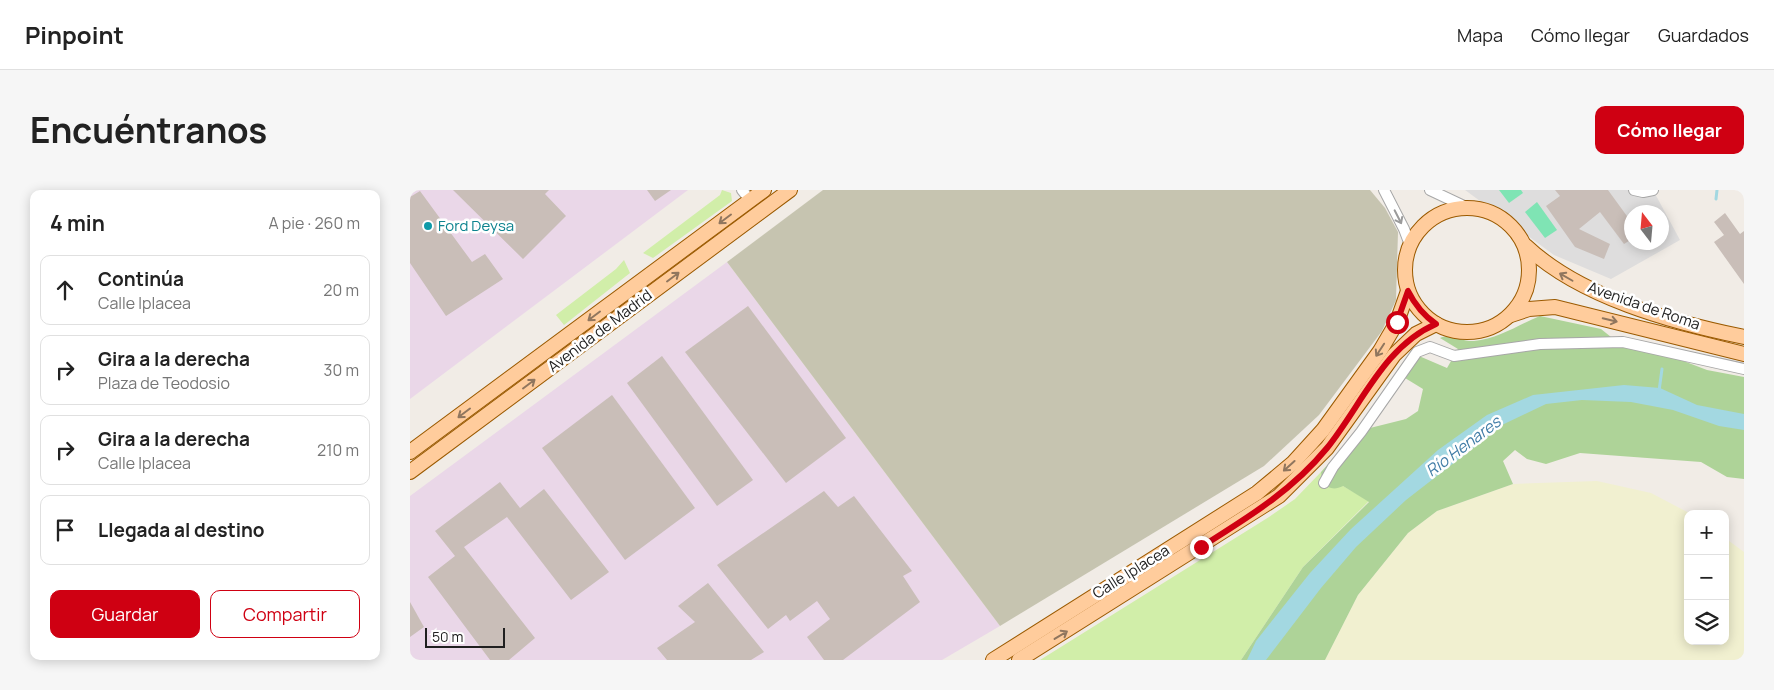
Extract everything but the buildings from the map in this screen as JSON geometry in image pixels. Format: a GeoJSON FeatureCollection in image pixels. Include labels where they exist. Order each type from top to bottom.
{"type":"FeatureCollection","features":[{"type":"Feature","properties":{"kind":"main road","name":"Avenida de Madrid"},"geometry":{"type":"LineString","coordinates":[[410,452],[746,195],[764,190]]}},
{"type":"Feature","properties":{"kind":"main road","name":"Avenida de Madrid"},"geometry":{"type":"LineString","coordinates":[[410,472],[790,190]]}},
{"type":"Feature","properties":{"kind":"main road"},"geometry":{"type":"LineString","coordinates":[[1466,207],[1485,209],[1502,217],[1516,230],[1526,246],[1530,270],[1526,294],[1511,314],[1495,326],[1476,332],[1455,331],[1436,324],[1420,310],[1408,291],[1404,268],[1410,245],[1423,225],[1443,212],[1466,207]]}},
{"type":"Feature","properties":{"kind":"main road","name":"Avenida de Roma"},"geometry":{"type":"LineString","coordinates":[[1526,246],[1542,262],[1566,277],[1608,297],[1690,324],[1744,337]]}},
{"type":"Feature","properties":{"kind":"main road","name":"Calle Iplacea"},"geometry":{"type":"LineString","coordinates":[[992,660],[1257,493],[1293,463],[1323,430],[1380,351],[1397,322],[1408,291]]}},
{"type":"Feature","properties":{"kind":"main road","name":"Avenida de Roma"},"geometry":{"type":"LineString","coordinates":[[1511,314],[1529,309],[1555,307],[1744,354]]}},
{"type":"Feature","properties":{"kind":"main road","name":"Calle Iplacea"},"geometry":{"type":"LineString","coordinates":[[1019,660],[1279,496],[1327,448],[1394,355],[1416,334],[1436,324]]}},
{"type":"Feature","properties":{"kind":"street"},"geometry":{"type":"LineString","coordinates":[[1384,190],[1410,245]]}},
{"type":"Feature","properties":{"kind":"street"},"geometry":{"type":"LineString","coordinates":[[1430,190],[1466,207]]}},
{"type":"Feature","properties":{"kind":"street"},"geometry":{"type":"LineString","coordinates":[[1634,190],[1642,192],[1653,190]]}},
{"type":"Feature","properties":{"kind":"street"},"geometry":{"type":"LineString","coordinates":[[1324,483],[1333,467],[1361,432],[1416,352],[1430,347],[1454,356],[1540,344],[1623,342],[1744,370]]}},
{"type":"Feature","properties":{"kind":"shaded area"},"geometry":{"type":"Polygon","coordinates":[[[410,190],[688,190],[410,399],[410,190]]]}},
{"type":"Feature","properties":{"kind":"shaded area"},"geometry":{"type":"Polygon","coordinates":[[[823,190],[1370,190],[1385,208],[1398,232],[1396,300],[1382,331],[1319,415],[1264,466],[1000,626],[727,262],[823,190]]]}},
{"type":"Feature","properties":{"kind":"shaded area"},"geometry":{"type":"Polygon","coordinates":[[[1465,190],[1653,190],[1661,205],[1624,205],[1624,250],[1662,250],[1611,279],[1554,255],[1465,190]]]}},
{"type":"Feature","properties":{"kind":"shaded area"},"geometry":{"type":"Polygon","coordinates":[[[1669,220],[1680,240],[1669,246],[1669,220]]]}},
{"type":"Feature","properties":{"kind":"shaded area"},"geometry":{"type":"Polygon","coordinates":[[[727,262],[1000,626],[942,660],[410,660],[410,496],[727,262]]]}},
{"type":"Feature","properties":{"kind":"green space"},"geometry":{"type":"Polygon","coordinates":[[[722,190],[731,193],[732,201],[653,258],[643,253],[720,195],[722,190]]]}},
{"type":"Feature","properties":{"kind":"green space"},"geometry":{"type":"Polygon","coordinates":[[[1499,190],[1521,190],[1523,193],[1509,203],[1499,190]]]}},
{"type":"Feature","properties":{"kind":"green space"},"geometry":{"type":"Polygon","coordinates":[[[1537,202],[1557,230],[1545,238],[1525,212],[1537,202]]]}},
{"type":"Feature","properties":{"kind":"green space"},"geometry":{"type":"Polygon","coordinates":[[[624,260],[630,273],[564,325],[556,315],[616,269],[624,260]]]}},
{"type":"Feature","properties":{"kind":"green space"},"geometry":{"type":"Polygon","coordinates":[[[1540,316],[1601,329],[1621,345],[1673,357],[1707,370],[1744,377],[1744,479],[1727,477],[1701,462],[1580,453],[1546,464],[1527,459],[1515,450],[1503,461],[1513,484],[1437,511],[1408,533],[1358,595],[1325,660],[1241,660],[1303,567],[1369,502],[1343,486],[1330,488],[1325,485],[1322,483],[1321,472],[1358,431],[1406,419],[1418,411],[1423,389],[1405,378],[1419,356],[1447,368],[1458,349],[1440,338],[1448,336],[1470,341],[1483,340],[1500,335],[1540,316]]]}},
{"type":"Feature","properties":{"kind":"green space"},"geometry":{"type":"Polygon","coordinates":[[[1321,472],[1322,483],[1343,486],[1369,501],[1303,567],[1241,660],[1040,660],[1269,517],[1295,499],[1321,472]]]}},
{"type":"Feature","properties":{"kind":"green space"},"geometry":{"type":"Polygon","coordinates":[[[1597,481],[1651,493],[1684,510],[1684,645],[1729,645],[1729,541],[1744,552],[1744,660],[1325,660],[1358,595],[1408,533],[1437,511],[1513,484],[1597,481]]]}},
{"type":"Feature","properties":{"kind":"water","name":"Río Henares"},"geometry":{"type":"Polygon","coordinates":[[[1624,385],[1660,388],[1697,405],[1744,414],[1744,430],[1719,426],[1673,410],[1631,402],[1582,400],[1546,404],[1504,424],[1406,500],[1356,547],[1321,588],[1266,660],[1247,660],[1256,641],[1310,573],[1351,529],[1438,450],[1487,415],[1533,395],[1624,385]]]}},
{"type":"Feature","properties":{"kind":"waterway"},"geometry":{"type":"LineString","coordinates":[[1716,199],[1717,190]]}},
{"type":"Feature","properties":{"kind":"waterway"},"geometry":{"type":"LineString","coordinates":[[1659,391],[1662,369]]}},
{"type":"Feature","properties":{"kind":"place","name":"Ford Deysa"},"geometry":{"type":"Point","coordinates":[428,226]}},
{"type":"Feature","properties":{"kind":"route"},"geometry":{"type":"LineString","coordinates":[[1201,547],[1279,496],[1305,472],[1327,448],[1394,355],[1416,334],[1436,324],[1424,316],[1408,291],[1397,322]]}}]}
